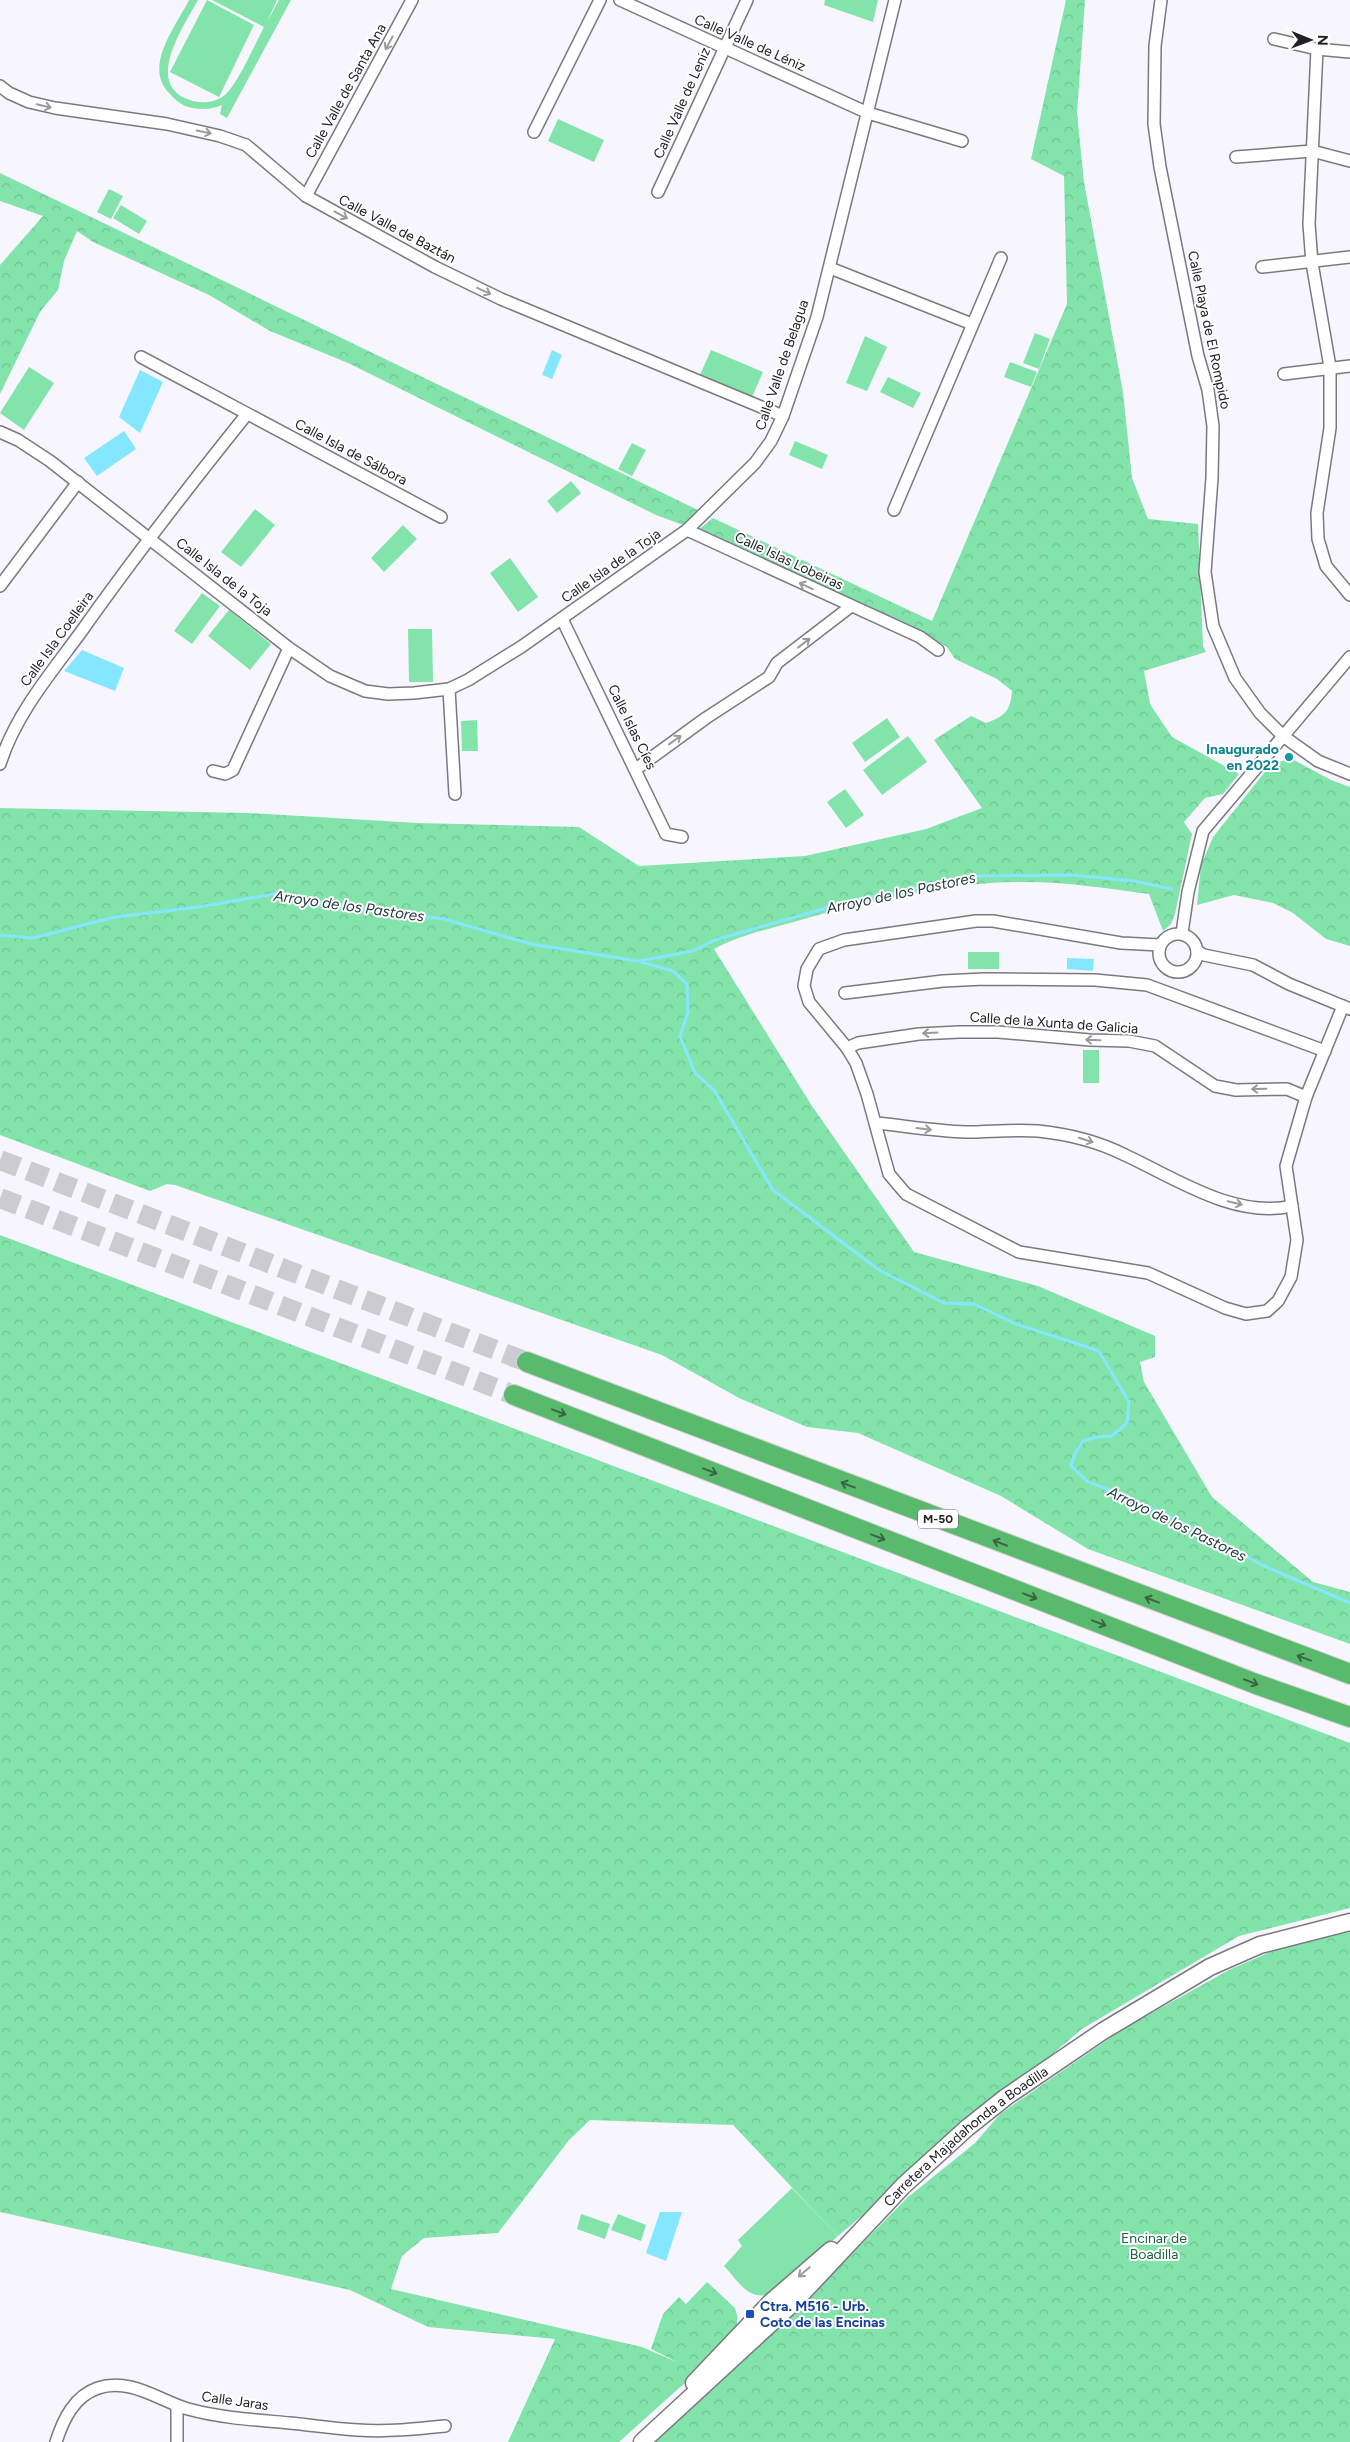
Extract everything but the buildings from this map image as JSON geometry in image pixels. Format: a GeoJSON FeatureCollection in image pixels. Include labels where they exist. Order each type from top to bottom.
{"type":"FeatureCollection","features":[{"type":"Feature","properties":{"kind":"highway","name":"M-50"},"geometry":{"type":"LineString","coordinates":[[527,1362],[1350,1674]]}},
{"type":"Feature","properties":{"kind":"highway"},"geometry":{"type":"LineString","coordinates":[[514,1395],[1247,1681],[1350,1717]]}},
{"type":"Feature","properties":{"kind":"street","name":"Calle Valle de Santa Ana"},"geometry":{"type":"LineString","coordinates":[[306,196],[412,0]]}},
{"type":"Feature","properties":{"kind":"street"},"geometry":{"type":"LineString","coordinates":[[534,132],[600,0]]}},
{"type":"Feature","properties":{"kind":"street","name":"Calle Valle de Léniz"},"geometry":{"type":"LineString","coordinates":[[620,0],[868,113]]}},
{"type":"Feature","properties":{"kind":"street","name":"Calle Valle de Leniz"},"geometry":{"type":"LineString","coordinates":[[658,192],[747,0]]}},
{"type":"Feature","properties":{"kind":"street","name":"Calle Valle de Belagua"},"geometry":{"type":"LineString","coordinates":[[687,530],[755,463],[772,441],[783,416],[817,317],[895,0]]}},
{"type":"Feature","properties":{"kind":"street","name":"Calle Playa de El Rompido"},"geometry":{"type":"LineString","coordinates":[[1160,0],[1155,46],[1154,124],[1160,167],[1196,347],[1208,390],[1213,426],[1212,478],[1205,572],[1213,626],[1235,678],[1260,713],[1283,736],[1318,761],[1350,774]]}},
{"type":"Feature","properties":{"kind":"street"},"geometry":{"type":"LineString","coordinates":[[1274,39],[1317,50],[1350,52]]}},
{"type":"Feature","properties":{"kind":"street"},"geometry":{"type":"LineString","coordinates":[[1317,50],[1309,224],[1312,262],[1330,367],[1330,428],[1317,513],[1318,539],[1326,566],[1350,595]]}},
{"type":"Feature","properties":{"kind":"street","name":"Calle Valle de Baztán"},"geometry":{"type":"LineString","coordinates":[[0,86],[9,93],[29,102],[55,108],[167,124],[220,136],[246,145],[306,196],[435,268],[501,299],[783,416]]}},
{"type":"Feature","properties":{"kind":"street"},"geometry":{"type":"LineString","coordinates":[[868,113],[962,141]]}},
{"type":"Feature","properties":{"kind":"street"},"geometry":{"type":"LineString","coordinates":[[1236,158],[1312,151],[1350,161]]}},
{"type":"Feature","properties":{"kind":"street"},"geometry":{"type":"LineString","coordinates":[[1262,267],[1350,257]]}},
{"type":"Feature","properties":{"kind":"street"},"geometry":{"type":"LineString","coordinates":[[894,510],[1000,258]]}},
{"type":"Feature","properties":{"kind":"street"},"geometry":{"type":"LineString","coordinates":[[830,268],[972,324]]}},
{"type":"Feature","properties":{"kind":"street","name":"Calle Isla de Sálbora"},"geometry":{"type":"LineString","coordinates":[[141,357],[441,517]]}},
{"type":"Feature","properties":{"kind":"street"},"geometry":{"type":"LineString","coordinates":[[1284,374],[1350,366]]}},
{"type":"Feature","properties":{"kind":"street"},"geometry":{"type":"LineString","coordinates":[[149,537],[247,414]]}},
{"type":"Feature","properties":{"kind":"street","name":"Calle Isla de la Toja"},"geometry":{"type":"LineString","coordinates":[[0,432],[18,440],[78,482],[289,648],[330,676],[365,691],[388,694],[449,689],[491,666],[562,619],[687,530]]}},
{"type":"Feature","properties":{"kind":"street"},"geometry":{"type":"LineString","coordinates":[[0,586],[78,482]]}},
{"type":"Feature","properties":{"kind":"street","name":"Calle Islas Lobeiras"},"geometry":{"type":"LineString","coordinates":[[636,769],[706,718],[769,677],[777,664],[850,606],[687,530]]}},
{"type":"Feature","properties":{"kind":"street","name":"Calle Isla Coelleira"},"geometry":{"type":"LineString","coordinates":[[0,764],[8,743],[30,702],[149,537]]}},
{"type":"Feature","properties":{"kind":"street"},"geometry":{"type":"LineString","coordinates":[[850,606],[920,637],[938,650]]}},
{"type":"Feature","properties":{"kind":"street","name":"Calle Islas Cíes"},"geometry":{"type":"LineString","coordinates":[[562,619],[666,834],[682,837]]}},
{"type":"Feature","properties":{"kind":"street"},"geometry":{"type":"LineString","coordinates":[[214,771],[225,774],[233,770],[289,648]]}},
{"type":"Feature","properties":{"kind":"street"},"geometry":{"type":"LineString","coordinates":[[1182,933],[1188,892],[1203,831],[1350,657]]}},
{"type":"Feature","properties":{"kind":"street"},"geometry":{"type":"LineString","coordinates":[[449,689],[455,794]]}},
{"type":"Feature","properties":{"kind":"street"},"geometry":{"type":"LineString","coordinates":[[1160,945],[1121,943],[993,921],[976,921],[844,940],[819,949],[807,970],[804,986],[809,1002],[847,1048],[856,1063],[876,1123],[889,1174],[906,1194],[1019,1252],[1148,1273],[1225,1308],[1246,1314],[1267,1311],[1278,1301],[1291,1277],[1297,1240],[1286,1166],[1306,1097],[1346,1007],[1253,965],[1204,955],[1197,951]]}},
{"type":"Feature","properties":{"kind":"street"},"geometry":{"type":"LineString","coordinates":[[1182,933],[1193,940],[1197,951],[1195,962],[1186,970],[1175,972],[1164,966],[1159,956],[1160,945],[1169,935],[1182,933]]}},
{"type":"Feature","properties":{"kind":"street"},"geometry":{"type":"LineString","coordinates":[[845,993],[943,981],[976,980],[1095,980],[1147,985],[1325,1051]]}},
{"type":"Feature","properties":{"kind":"street","name":"Calle de la Xunta de Galicia"},"geometry":{"type":"LineString","coordinates":[[847,1048],[858,1043],[919,1034],[959,1032],[998,1032],[1090,1040],[1128,1040],[1155,1046],[1216,1086],[1236,1090],[1287,1089],[1306,1097]]}},
{"type":"Feature","properties":{"kind":"street"},"geometry":{"type":"LineString","coordinates":[[876,1123],[940,1131],[1039,1131],[1081,1138],[1125,1154],[1177,1183],[1213,1197],[1274,1210],[1292,1206]]}},
{"type":"Feature","properties":{"kind":"street","name":"Carretera Majadahonda a Boadilla"},"geometry":{"type":"LineString","coordinates":[[642,2442],[667,2419],[687,2390],[771,2302],[843,2240],[870,2220],[903,2186],[967,2128],[1046,2069],[1127,2016],[1210,1967],[1260,1945],[1350,1922]]}},
{"type":"Feature","properties":{"kind":"street","name":"Calle Jaras"},"geometry":{"type":"LineString","coordinates":[[56,2442],[62,2422],[80,2397],[98,2388],[115,2386],[141,2390],[177,2406],[215,2415],[358,2430],[404,2430],[445,2426]]}},
{"type":"Feature","properties":{"kind":"street"},"geometry":{"type":"LineString","coordinates":[[177,2406],[177,2442]]}},
{"type":"Feature","properties":{"kind":"green space"},"geometry":{"type":"Polygon","coordinates":[[[189,0],[198,0],[184,25],[171,55],[168,70],[170,83],[178,94],[193,101],[210,102],[219,99],[231,88],[264,27],[212,0],[277,0],[267,22],[279,0],[291,0],[227,118],[220,114],[222,105],[204,109],[185,106],[173,98],[162,84],[159,72],[164,47],[189,0]]]}},
{"type":"Feature","properties":{"kind":"green space"},"geometry":{"type":"Polygon","coordinates":[[[207,0],[254,25],[219,97],[170,72],[207,0]]]}},
{"type":"Feature","properties":{"kind":"green space"},"geometry":{"type":"Polygon","coordinates":[[[825,0],[878,0],[873,22],[824,5],[825,0]]]}},
{"type":"Feature","properties":{"kind":"green space"},"geometry":{"type":"Polygon","coordinates":[[[1066,0],[1085,0],[1077,113],[1084,182],[1123,392],[1132,478],[1148,519],[1198,524],[1203,646],[1206,652],[1144,671],[1150,704],[1172,737],[1239,774],[1223,794],[1205,798],[1184,822],[1192,834],[1175,914],[1171,924],[1163,931],[1149,894],[1066,884],[1033,882],[990,883],[936,889],[882,899],[758,932],[714,949],[812,1106],[914,1252],[1038,1286],[1155,1336],[1155,1357],[1140,1362],[1144,1382],[1212,1497],[1313,1582],[1350,1592],[1350,1644],[1088,1549],[1001,1496],[858,1433],[807,1427],[739,1398],[662,1355],[175,1185],[167,1184],[150,1191],[0,1135],[0,808],[249,813],[418,823],[579,827],[639,866],[805,856],[926,829],[982,808],[934,740],[971,716],[986,723],[998,718],[1008,709],[1012,691],[997,679],[955,659],[947,647],[926,634],[697,531],[713,518],[932,621],[1067,304],[1064,176],[1031,159],[1066,0]]]}},
{"type":"Feature","properties":{"kind":"green space"},"geometry":{"type":"Polygon","coordinates":[[[558,119],[604,140],[594,162],[548,141],[558,119]]]}},
{"type":"Feature","properties":{"kind":"green space"},"geometry":{"type":"Polygon","coordinates":[[[0,173],[698,510],[683,525],[656,515],[348,363],[270,331],[209,295],[93,242],[77,231],[64,261],[58,290],[40,312],[0,394],[0,265],[43,216],[0,201],[0,173]]]}},
{"type":"Feature","properties":{"kind":"green space"},"geometry":{"type":"Polygon","coordinates":[[[109,189],[123,196],[111,219],[97,212],[109,189]]]}},
{"type":"Feature","properties":{"kind":"green space"},"geometry":{"type":"Polygon","coordinates":[[[121,205],[147,221],[139,234],[113,218],[121,205]]]}},
{"type":"Feature","properties":{"kind":"green space"},"geometry":{"type":"Polygon","coordinates":[[[1035,333],[1050,339],[1039,369],[1023,363],[1035,333]]]}},
{"type":"Feature","properties":{"kind":"green space"},"geometry":{"type":"Polygon","coordinates":[[[865,336],[887,347],[867,391],[846,383],[865,336]]]}},
{"type":"Feature","properties":{"kind":"green space"},"geometry":{"type":"Polygon","coordinates":[[[711,350],[763,372],[752,397],[700,375],[711,350]]]}},
{"type":"Feature","properties":{"kind":"green space"},"geometry":{"type":"Polygon","coordinates":[[[1010,362],[1037,372],[1031,387],[1004,377],[1010,362]]]}},
{"type":"Feature","properties":{"kind":"green space"},"geometry":{"type":"Polygon","coordinates":[[[29,367],[54,383],[24,430],[0,413],[29,367]]]}},
{"type":"Feature","properties":{"kind":"green space"},"geometry":{"type":"Polygon","coordinates":[[[888,377],[921,393],[913,408],[880,392],[888,377]]]}},
{"type":"Feature","properties":{"kind":"green space"},"geometry":{"type":"Polygon","coordinates":[[[795,441],[828,455],[822,469],[789,455],[795,441]]]}},
{"type":"Feature","properties":{"kind":"green space"},"geometry":{"type":"Polygon","coordinates":[[[632,443],[646,450],[632,476],[618,469],[632,443]]]}},
{"type":"Feature","properties":{"kind":"green space"},"geometry":{"type":"Polygon","coordinates":[[[571,481],[581,493],[557,513],[547,501],[571,481]]]}},
{"type":"Feature","properties":{"kind":"green space"},"geometry":{"type":"Polygon","coordinates":[[[255,509],[275,525],[241,567],[221,552],[255,509]]]}},
{"type":"Feature","properties":{"kind":"green space"},"geometry":{"type":"Polygon","coordinates":[[[403,525],[417,539],[384,572],[371,558],[403,525]]]}},
{"type":"Feature","properties":{"kind":"green space"},"geometry":{"type":"Polygon","coordinates":[[[510,558],[538,597],[518,612],[490,573],[510,558]]]}},
{"type":"Feature","properties":{"kind":"green space"},"geometry":{"type":"Polygon","coordinates":[[[202,593],[220,606],[192,644],[174,631],[202,593]]]}},
{"type":"Feature","properties":{"kind":"green space"},"geometry":{"type":"Polygon","coordinates":[[[229,610],[271,644],[250,670],[208,636],[229,610]]]}},
{"type":"Feature","properties":{"kind":"green space"},"geometry":{"type":"Polygon","coordinates":[[[408,629],[432,629],[433,682],[409,682],[408,629]]]}},
{"type":"Feature","properties":{"kind":"green space"},"geometry":{"type":"Polygon","coordinates":[[[887,718],[900,737],[865,762],[852,743],[887,718]]]}},
{"type":"Feature","properties":{"kind":"green space"},"geometry":{"type":"Polygon","coordinates":[[[477,720],[478,751],[462,751],[461,721],[477,720]]]}},
{"type":"Feature","properties":{"kind":"green space"},"geometry":{"type":"Polygon","coordinates":[[[908,736],[927,762],[882,795],[863,770],[908,736]]]}},
{"type":"Feature","properties":{"kind":"green space"},"geometry":{"type":"Polygon","coordinates":[[[1292,759],[1331,780],[1350,787],[1350,946],[1326,939],[1293,913],[1273,903],[1234,895],[1197,905],[1201,865],[1213,837],[1272,763],[1292,759]]]}},
{"type":"Feature","properties":{"kind":"green space"},"geometry":{"type":"Polygon","coordinates":[[[845,789],[864,815],[846,828],[827,802],[845,789]]]}},
{"type":"Feature","properties":{"kind":"green space"},"geometry":{"type":"Polygon","coordinates":[[[968,952],[999,952],[999,969],[968,969],[968,952]]]}},
{"type":"Feature","properties":{"kind":"green space"},"geometry":{"type":"Polygon","coordinates":[[[1083,1050],[1099,1050],[1099,1083],[1083,1083],[1083,1050]]]}},
{"type":"Feature","properties":{"kind":"green space"},"geometry":{"type":"Polygon","coordinates":[[[0,1235],[1350,1743],[1350,1908],[1239,1936],[1082,2029],[838,2236],[733,2125],[590,2120],[569,2140],[498,2233],[424,2238],[402,2256],[391,2289],[642,2347],[679,2363],[651,2349],[663,2314],[679,2297],[686,2304],[707,2282],[735,2308],[737,2325],[732,2335],[697,2372],[619,2442],[508,2442],[555,2339],[428,2327],[350,2290],[0,2212],[0,1235]]]}},
{"type":"Feature","properties":{"kind":"green space","name":"Encinar de Boadilla"},"geometry":{"type":"Polygon","coordinates":[[[1350,1932],[1350,2442],[652,2442],[803,2303],[907,2198],[975,2143],[1000,2114],[1123,2029],[1229,1970],[1284,1946],[1350,1932]]]}},
{"type":"Feature","properties":{"kind":"green space"},"geometry":{"type":"Polygon","coordinates":[[[792,2188],[838,2236],[778,2290],[761,2296],[754,2294],[741,2286],[724,2266],[742,2246],[738,2240],[792,2188]]]}},
{"type":"Feature","properties":{"kind":"green space"},"geometry":{"type":"Polygon","coordinates":[[[581,2214],[610,2224],[605,2239],[577,2229],[581,2214]]]}},
{"type":"Feature","properties":{"kind":"green space"},"geometry":{"type":"Polygon","coordinates":[[[618,2214],[646,2225],[641,2241],[611,2230],[618,2214]]]}},
{"type":"Feature","properties":{"kind":"water"},"geometry":{"type":"Polygon","coordinates":[[[552,350],[562,355],[552,379],[542,375],[552,350]]]}},
{"type":"Feature","properties":{"kind":"water"},"geometry":{"type":"Polygon","coordinates":[[[140,370],[163,382],[140,433],[119,417],[140,370]]]}},
{"type":"Feature","properties":{"kind":"water"},"geometry":{"type":"Polygon","coordinates":[[[124,431],[136,449],[97,476],[84,458],[124,431]]]}},
{"type":"Feature","properties":{"kind":"water"},"geometry":{"type":"Polygon","coordinates":[[[82,650],[124,668],[115,691],[64,671],[82,650]]]}},
{"type":"Feature","properties":{"kind":"water"},"geometry":{"type":"Polygon","coordinates":[[[1067,958],[1094,959],[1093,971],[1067,969],[1067,958]]]}},
{"type":"Feature","properties":{"kind":"water"},"geometry":{"type":"Polygon","coordinates":[[[660,2212],[682,2212],[666,2261],[646,2253],[660,2212]]]}},
{"type":"Feature","properties":{"kind":"waterway","name":"Arroyo de los Pastores"},"geometry":{"type":"LineString","coordinates":[[640,961],[693,951],[715,940],[854,900],[980,876],[1072,875],[1134,881],[1172,889]]}},
{"type":"Feature","properties":{"kind":"waterway","name":"Arroyo de los Pastores"},"geometry":{"type":"LineString","coordinates":[[0,935],[33,938],[115,917],[199,907],[274,894],[366,910],[444,919],[531,944],[638,961],[673,971],[687,984],[688,1012],[680,1036],[695,1073],[714,1090],[773,1190],[879,1270],[944,1303],[974,1304],[1016,1324],[1099,1351],[1129,1402],[1127,1423],[1112,1436],[1097,1437],[1083,1441],[1075,1453],[1071,1466],[1088,1482],[1118,1493],[1185,1524],[1264,1566],[1350,1603]]}},
{"type":"Feature","properties":{"kind":"tunnel"},"geometry":{"type":"LineString","coordinates":[[0,1160],[527,1362]]}},
{"type":"Feature","properties":{"kind":"tunnel"},"geometry":{"type":"LineString","coordinates":[[0,1198],[514,1395]]}},
{"type":"Feature","properties":{"kind":"place","name":"Inaugurado en 2022"},"geometry":{"type":"Point","coordinates":[1289,757]}},
{"type":"Feature","properties":{"kind":"place","name":"Ctra. M516 - Urb. Coto de las Encinas"},"geometry":{"type":"Point","coordinates":[750,2314]}}]}
